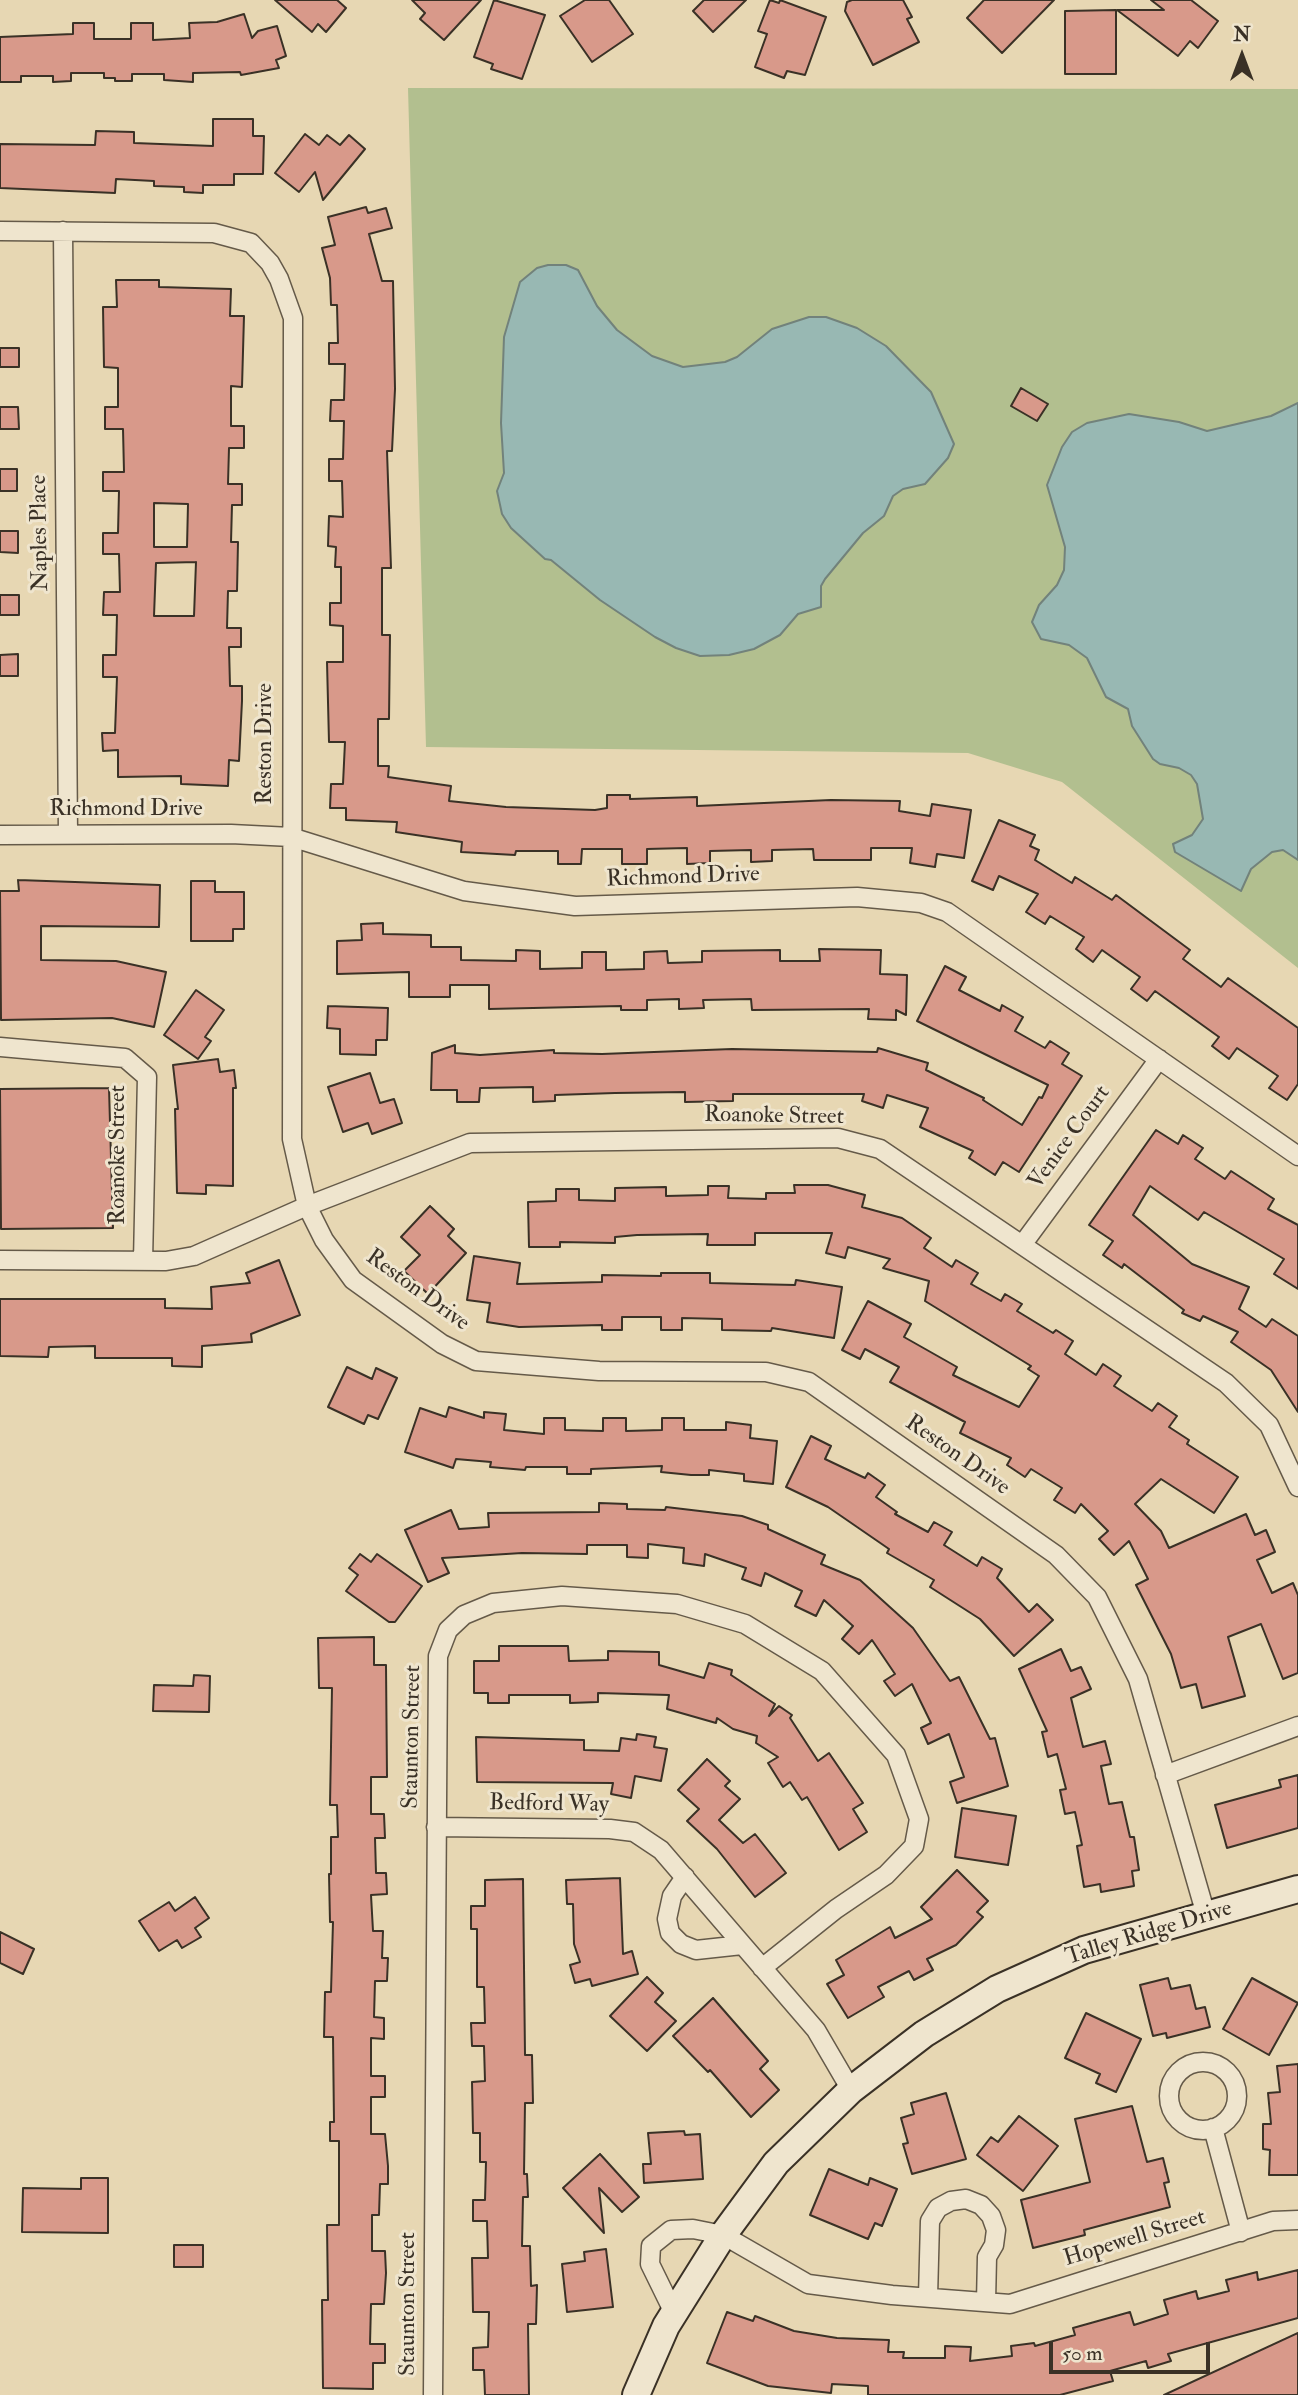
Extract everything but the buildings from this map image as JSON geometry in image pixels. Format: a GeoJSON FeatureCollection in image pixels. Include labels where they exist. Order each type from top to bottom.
{"type":"FeatureCollection","features":[{"type":"Feature","properties":{"kind":"street","name":"Reston Drive"},"geometry":{"type":"LineString","coordinates":[[0,231],[214,233],[251,243],[270,263],[279,279],[293,318],[292,1139],[307,1206],[324,1240],[353,1280],[442,1344],[476,1361],[599,1371],[766,1372],[809,1382],[1056,1555],[1097,1597],[1138,1679],[1206,1915]]}},
{"type":"Feature","properties":{"kind":"street","name":"Naples Place"},"geometry":{"type":"LineString","coordinates":[[63,231],[68,834]]}},
{"type":"Feature","properties":{"kind":"street","name":"Richmond Drive"},"geometry":{"type":"LineString","coordinates":[[0,835],[291,837],[464,891],[575,906],[857,897],[920,903],[947,912],[1298,1156]]}},
{"type":"Feature","properties":{"kind":"street","name":"Roanoke Street"},"geometry":{"type":"LineString","coordinates":[[0,1047],[125,1058],[147,1077],[143,1261]]}},
{"type":"Feature","properties":{"kind":"street","name":"Venice Court"},"geometry":{"type":"LineString","coordinates":[[1021,1245],[1159,1059]]}},
{"type":"Feature","properties":{"kind":"street","name":"Roanoke Street"},"geometry":{"type":"LineString","coordinates":[[0,1260],[143,1261],[194,1256],[307,1206],[470,1143],[838,1138],[880,1149],[1226,1383],[1269,1426],[1298,1487]]}},
{"type":"Feature","properties":{"kind":"street","name":"Staunton Street"},"geometry":{"type":"LineString","coordinates":[[433,2395],[438,1656],[448,1630],[464,1615],[493,1603],[562,1596],[677,1604],[745,1624],[822,1671],[896,1755],[919,1819],[914,1846],[886,1875],[836,1909],[762,1968]]}},
{"type":"Feature","properties":{"kind":"street"},"geometry":{"type":"LineString","coordinates":[[1165,1774],[1298,1726]]}},
{"type":"Feature","properties":{"kind":"street","name":"Bedford Way"},"geometry":{"type":"LineString","coordinates":[[436,1828],[610,1829],[634,1832],[660,1850],[685,1877],[816,2030],[851,2090]]}},
{"type":"Feature","properties":{"kind":"street"},"geometry":{"type":"LineString","coordinates":[[685,1877],[672,1896],[667,1919],[670,1933],[681,1944],[695,1950],[742,1945]]}},
{"type":"Feature","properties":{"kind":"street","name":"Talley Ridge Drive"},"geometry":{"type":"LineString","coordinates":[[636,2395],[674,2313],[723,2235],[776,2163],[851,2090],[924,2034],[997,1989],[1084,1950],[1298,1889]]}},
{"type":"Feature","properties":{"kind":"street"},"geometry":{"type":"LineString","coordinates":[[1213,2129],[1241,2232]]}},
{"type":"Feature","properties":{"kind":"street"},"geometry":{"type":"LineString","coordinates":[[928,2297],[930,2221],[944,2204],[966,2199],[981,2204],[991,2216],[996,2230],[988,2257],[986,2302]]}},
{"type":"Feature","properties":{"kind":"street","name":"Hopewell Street"},"geometry":{"type":"LineString","coordinates":[[723,2235],[808,2284],[1010,2304],[1273,2221],[1298,2220]]}},
{"type":"Feature","properties":{"kind":"street"},"geometry":{"type":"LineString","coordinates":[[674,2313],[653,2276],[650,2246],[671,2230],[693,2229],[723,2235]]}},
{"type":"Feature","properties":{"kind":"green space"},"geometry":{"type":"Polygon","coordinates":[[[408,88],[1298,89],[1298,968],[1062,782],[968,753],[426,747],[408,88]]]}},
{"type":"Feature","properties":{"kind":"water"},"geometry":{"type":"Polygon","coordinates":[[[566,265],[578,270],[597,306],[617,330],[652,356],[683,367],[725,362],[737,357],[772,329],[809,317],[826,317],[857,328],[886,346],[931,392],[954,444],[948,458],[925,484],[903,489],[893,496],[884,516],[863,533],[825,579],[821,586],[821,607],[798,614],[780,635],[754,649],[729,655],[700,656],[676,648],[600,600],[551,560],[545,559],[511,528],[502,514],[497,491],[504,473],[501,423],[504,337],[520,282],[537,268],[566,265]]]}},
{"type":"Feature","properties":{"kind":"water"},"geometry":{"type":"Polygon","coordinates":[[[1298,403],[1298,860],[1283,850],[1272,852],[1251,869],[1241,891],[1175,852],[1173,844],[1192,835],[1203,819],[1197,784],[1191,775],[1153,759],[1132,726],[1128,709],[1106,697],[1087,658],[1069,645],[1041,639],[1032,622],[1039,605],[1057,585],[1064,570],[1065,547],[1047,485],[1062,447],[1072,432],[1087,423],[1129,414],[1179,422],[1207,431],[1271,416],[1298,403]]]}}]}
